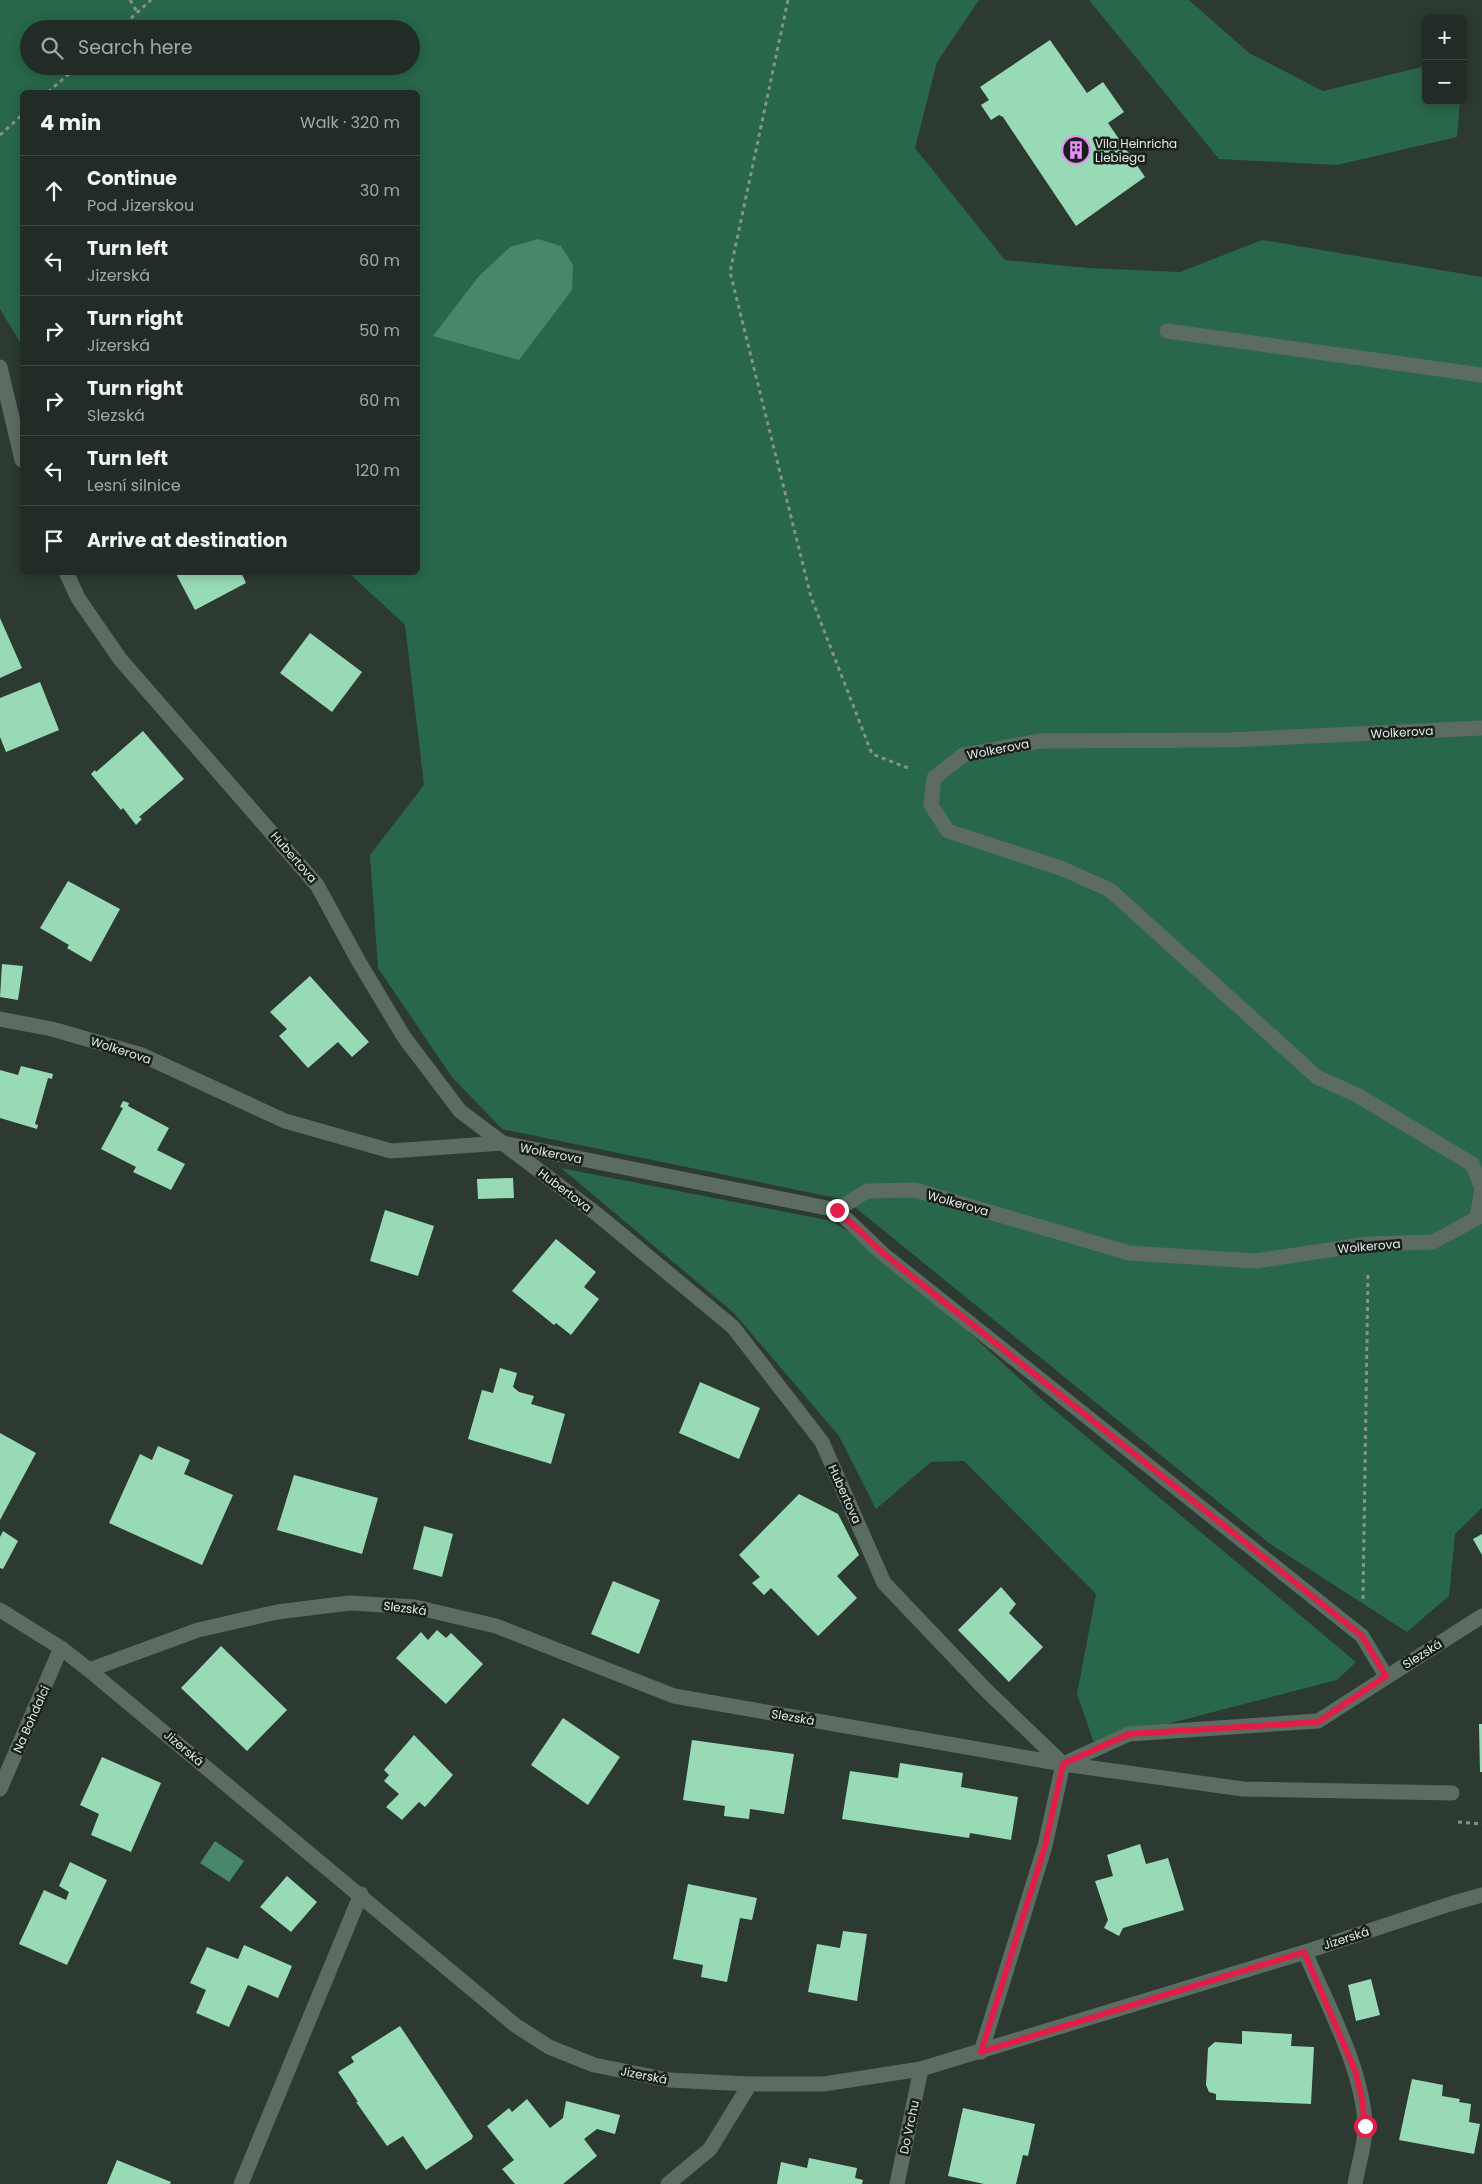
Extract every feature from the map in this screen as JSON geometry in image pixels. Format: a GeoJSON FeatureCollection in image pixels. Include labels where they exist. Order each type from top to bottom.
{"type":"FeatureCollection","features":[{"type":"Feature","properties":{"kind":"street"},"geometry":{"type":"LineString","coordinates":[[1167,331],[1482,375]]}},
{"type":"Feature","properties":{"kind":"street"},"geometry":{"type":"LineString","coordinates":[[0,367],[20,452]]}},
{"type":"Feature","properties":{"kind":"street","name":"Hubertova"},"geometry":{"type":"LineString","coordinates":[[67,575],[78,598],[120,659],[317,884],[359,962],[404,1037],[460,1111],[598,1215],[732,1327],[822,1442],[884,1583],[985,1689],[1063,1764]]}},
{"type":"Feature","properties":{"kind":"street","name":"Wolkerova"},"geometry":{"type":"LineString","coordinates":[[0,1019],[52,1029],[142,1055],[285,1121],[391,1151],[502,1143],[837,1210],[867,1191],[916,1190],[1129,1253],[1256,1262],[1368,1244],[1433,1242],[1477,1218],[1482,1188],[1472,1164],[1357,1095],[1317,1077],[1110,890],[1063,869],[948,831],[931,805],[934,778],[963,755],[1040,741],[1230,740],[1482,728]]}},
{"type":"Feature","properties":{"kind":"street"},"geometry":{"type":"LineString","coordinates":[[837,1210],[884,1254],[1362,1636],[1386,1676]]}},
{"type":"Feature","properties":{"kind":"street","name":"Slezská"},"geometry":{"type":"LineString","coordinates":[[89,1670],[198,1630],[277,1612],[350,1603],[415,1607],[496,1626],[674,1696],[1063,1764],[1129,1734],[1318,1722],[1386,1676],[1482,1616]]}},
{"type":"Feature","properties":{"kind":"street","name":"Jizerská"},"geometry":{"type":"LineString","coordinates":[[0,1610],[62,1648],[361,1894],[516,2025],[549,2047],[594,2064],[669,2080],[750,2084],[824,2084],[921,2069],[1304,1952],[1482,1895]]}},
{"type":"Feature","properties":{"kind":"street","name":"Na Bohdalci"},"geometry":{"type":"LineString","coordinates":[[0,1789],[62,1648]]}},
{"type":"Feature","properties":{"kind":"street"},"geometry":{"type":"LineString","coordinates":[[981,2052],[1045,1846],[1063,1764],[1243,1789],[1452,1793]]}},
{"type":"Feature","properties":{"kind":"street"},"geometry":{"type":"LineString","coordinates":[[241,2184],[361,1894]]}},
{"type":"Feature","properties":{"kind":"street"},"geometry":{"type":"LineString","coordinates":[[1304,1952],[1356,2073],[1362,2100],[1365,2126],[1355,2184]]}},
{"type":"Feature","properties":{"kind":"street","name":"Do Vrchu"},"geometry":{"type":"LineString","coordinates":[[898,2184],[921,2069]]}},
{"type":"Feature","properties":{"kind":"street"},"geometry":{"type":"LineString","coordinates":[[668,2184],[710,2149],[750,2084]]}},
{"type":"Feature","properties":{"kind":"path"},"geometry":{"type":"LineString","coordinates":[[130,0],[137,12]]}},
{"type":"Feature","properties":{"kind":"path"},"geometry":{"type":"LineString","coordinates":[[129,20],[151,0]]}},
{"type":"Feature","properties":{"kind":"path"},"geometry":{"type":"LineString","coordinates":[[788,0],[730,272],[811,597],[872,754],[934,778]]}},
{"type":"Feature","properties":{"kind":"path"},"geometry":{"type":"LineString","coordinates":[[50,90],[68,75]]}},
{"type":"Feature","properties":{"kind":"path"},"geometry":{"type":"LineString","coordinates":[[0,135],[20,117]]}},
{"type":"Feature","properties":{"kind":"path"},"geometry":{"type":"LineString","coordinates":[[1362,1636],[1368,1244]]}},
{"type":"Feature","properties":{"kind":"shaded area"},"geometry":{"type":"Polygon","coordinates":[[[0,0],[979,0],[937,62],[915,148],[1005,260],[1088,268],[1180,272],[1262,240],[1482,277],[1482,1508],[1455,1534],[1449,1596],[1407,1632],[1269,1543],[846,1200],[502,1129],[452,1077],[378,968],[370,855],[424,785],[405,625],[351,575],[420,575],[420,90],[20,90],[20,342],[0,309],[0,0]]]}},
{"type":"Feature","properties":{"kind":"shaded area"},"geometry":{"type":"Polygon","coordinates":[[[1089,0],[1189,0],[1249,53],[1323,91],[1422,67],[1422,105],[1460,105],[1457,137],[1337,165],[1219,159],[1089,0]]]}},
{"type":"Feature","properties":{"kind":"shaded area"},"geometry":{"type":"Polygon","coordinates":[[[538,239],[561,246],[573,265],[572,290],[519,360],[433,336],[479,276],[510,247],[538,239]]]}},
{"type":"Feature","properties":{"kind":"shaded area"},"geometry":{"type":"Polygon","coordinates":[[[561,1168],[832,1221],[883,1254],[1045,1402],[1356,1662],[1337,1680],[1094,1743],[1077,1694],[1096,1594],[964,1461],[931,1462],[876,1509],[839,1436],[734,1313],[561,1168]]]}},
{"type":"Feature","properties":{"kind":"shaded area"},"geometry":{"type":"Polygon","coordinates":[[[215,1841],[244,1861],[229,1882],[200,1863],[215,1841]]]}},
{"type":"Feature","properties":{"kind":"building","name":"Vila Heinricha Liebiega"},"geometry":{"type":"Polygon","coordinates":[[[1050,40],[1087,93],[1103,82],[1124,112],[1108,123],[1145,177],[1076,226],[1003,117],[999,115],[991,120],[981,105],[989,100],[980,87],[1050,40]]]}},
{"type":"Feature","properties":{"kind":"building"},"geometry":{"type":"Polygon","coordinates":[[[177,575],[242,575],[246,583],[195,610],[177,575]]]}},
{"type":"Feature","properties":{"kind":"building"},"geometry":{"type":"Polygon","coordinates":[[[0,618],[22,668],[0,678],[0,618]]]}},
{"type":"Feature","properties":{"kind":"building"},"geometry":{"type":"Polygon","coordinates":[[[310,633],[362,672],[332,712],[280,673],[310,633]]]}},
{"type":"Feature","properties":{"kind":"building"},"geometry":{"type":"Polygon","coordinates":[[[40,682],[59,730],[6,752],[0,737],[0,698],[40,682]]]}},
{"type":"Feature","properties":{"kind":"building"},"geometry":{"type":"Polygon","coordinates":[[[143,731],[184,779],[139,817],[142,819],[136,825],[91,774],[95,770],[96,772],[143,731]]]}},
{"type":"Feature","properties":{"kind":"building"},"geometry":{"type":"Polygon","coordinates":[[[68,881],[120,909],[91,962],[67,948],[69,945],[40,928],[68,881]]]}},
{"type":"Feature","properties":{"kind":"building"},"geometry":{"type":"Polygon","coordinates":[[[2,964],[23,966],[18,1000],[0,997],[2,964]]]}},
{"type":"Feature","properties":{"kind":"building"},"geometry":{"type":"Polygon","coordinates":[[[310,976],[369,1042],[352,1057],[338,1042],[308,1068],[279,1036],[287,1029],[270,1012],[310,976]]]}},
{"type":"Feature","properties":{"kind":"building"},"geometry":{"type":"Polygon","coordinates":[[[21,1066],[53,1074],[52,1079],[48,1078],[35,1124],[38,1125],[37,1129],[0,1118],[0,1070],[18,1075],[21,1066]]]}},
{"type":"Feature","properties":{"kind":"building"},"geometry":{"type":"Polygon","coordinates":[[[123,1101],[129,1103],[128,1106],[169,1128],[157,1150],[185,1164],[171,1190],[133,1172],[136,1167],[101,1149],[123,1108],[120,1107],[123,1101]]]}},
{"type":"Feature","properties":{"kind":"building"},"geometry":{"type":"Polygon","coordinates":[[[513,1178],[514,1198],[478,1199],[477,1179],[513,1178]]]}},
{"type":"Feature","properties":{"kind":"building"},"geometry":{"type":"Polygon","coordinates":[[[385,1210],[434,1226],[418,1276],[370,1261],[385,1210]]]}},
{"type":"Feature","properties":{"kind":"building"},"geometry":{"type":"Polygon","coordinates":[[[556,1239],[596,1272],[584,1287],[599,1299],[571,1335],[556,1323],[554,1325],[512,1291],[556,1239]]]}},
{"type":"Feature","properties":{"kind":"building"},"geometry":{"type":"Polygon","coordinates":[[[500,1368],[517,1373],[513,1387],[519,1392],[534,1396],[531,1404],[565,1414],[551,1464],[468,1439],[482,1390],[493,1393],[500,1368]]]}},
{"type":"Feature","properties":{"kind":"building"},"geometry":{"type":"Polygon","coordinates":[[[700,1382],[760,1408],[739,1459],[679,1433],[700,1382]]]}},
{"type":"Feature","properties":{"kind":"building"},"geometry":{"type":"Polygon","coordinates":[[[0,1433],[36,1453],[0,1520],[0,1433]]]}},
{"type":"Feature","properties":{"kind":"building"},"geometry":{"type":"Polygon","coordinates":[[[158,1446],[190,1460],[184,1474],[233,1495],[202,1565],[109,1523],[140,1454],[152,1460],[158,1446]]]}},
{"type":"Feature","properties":{"kind":"building"},"geometry":{"type":"Polygon","coordinates":[[[294,1475],[378,1498],[362,1554],[277,1530],[294,1475]]]}},
{"type":"Feature","properties":{"kind":"building"},"geometry":{"type":"Polygon","coordinates":[[[799,1494],[838,1514],[859,1555],[837,1576],[857,1598],[818,1636],[771,1588],[764,1595],[752,1583],[760,1577],[739,1555],[799,1494]]]}},
{"type":"Feature","properties":{"kind":"building"},"geometry":{"type":"Polygon","coordinates":[[[424,1526],[453,1534],[442,1577],[413,1569],[424,1526]]]}},
{"type":"Feature","properties":{"kind":"building"},"geometry":{"type":"Polygon","coordinates":[[[3,1531],[18,1541],[3,1569],[0,1568],[0,1537],[3,1531]]]}},
{"type":"Feature","properties":{"kind":"building"},"geometry":{"type":"Polygon","coordinates":[[[1482,1534],[1482,1555],[1473,1539],[1482,1534]]]}},
{"type":"Feature","properties":{"kind":"building"},"geometry":{"type":"Polygon","coordinates":[[[613,1581],[660,1600],[639,1654],[591,1634],[613,1581]]]}},
{"type":"Feature","properties":{"kind":"building"},"geometry":{"type":"Polygon","coordinates":[[[1001,1587],[1016,1604],[1009,1613],[1043,1647],[1009,1682],[958,1630],[1001,1587]]]}},
{"type":"Feature","properties":{"kind":"building"},"geometry":{"type":"Polygon","coordinates":[[[437,1630],[446,1638],[451,1633],[483,1664],[446,1704],[396,1658],[421,1632],[428,1640],[437,1630]]]}},
{"type":"Feature","properties":{"kind":"building"},"geometry":{"type":"Polygon","coordinates":[[[221,1646],[287,1710],[247,1751],[181,1688],[221,1646]]]}},
{"type":"Feature","properties":{"kind":"building"},"geometry":{"type":"Polygon","coordinates":[[[563,1718],[620,1757],[588,1805],[531,1765],[563,1718]]]}},
{"type":"Feature","properties":{"kind":"building"},"geometry":{"type":"Polygon","coordinates":[[[1479,1724],[1482,1724],[1482,1772],[1480,1772],[1479,1724]]]}},
{"type":"Feature","properties":{"kind":"building"},"geometry":{"type":"Polygon","coordinates":[[[414,1735],[453,1775],[425,1807],[419,1802],[402,1820],[386,1807],[399,1794],[384,1781],[389,1775],[384,1770],[414,1735]]]}},
{"type":"Feature","properties":{"kind":"building"},"geometry":{"type":"Polygon","coordinates":[[[692,1740],[794,1754],[784,1814],[750,1809],[749,1819],[724,1816],[725,1806],[683,1800],[692,1740]]]}},
{"type":"Feature","properties":{"kind":"building"},"geometry":{"type":"Polygon","coordinates":[[[102,1757],[161,1783],[131,1852],[91,1835],[99,1814],[80,1805],[102,1757]]]}},
{"type":"Feature","properties":{"kind":"building"},"geometry":{"type":"Polygon","coordinates":[[[900,1763],[963,1773],[961,1787],[1018,1797],[1011,1840],[970,1833],[969,1838],[842,1819],[850,1771],[898,1778],[900,1763]]]}},
{"type":"Feature","properties":{"kind":"building"},"geometry":{"type":"Polygon","coordinates":[[[1140,1844],[1146,1864],[1168,1858],[1184,1910],[1123,1928],[1119,1936],[1104,1928],[1108,1920],[1095,1881],[1113,1876],[1107,1855],[1140,1844]]]}},
{"type":"Feature","properties":{"kind":"building"},"geometry":{"type":"Polygon","coordinates":[[[70,1862],[107,1880],[67,1965],[19,1944],[44,1890],[66,1900],[69,1892],[59,1886],[70,1862]]]}},
{"type":"Feature","properties":{"kind":"building"},"geometry":{"type":"Polygon","coordinates":[[[287,1876],[317,1902],[291,1932],[260,1907],[287,1876]]]}},
{"type":"Feature","properties":{"kind":"building"},"geometry":{"type":"Polygon","coordinates":[[[688,1884],[757,1898],[752,1920],[740,1918],[727,1982],[701,1977],[703,1965],[673,1959],[688,1884]]]}},
{"type":"Feature","properties":{"kind":"building"},"geometry":{"type":"Polygon","coordinates":[[[843,1931],[867,1934],[857,2001],[808,1992],[817,1944],[840,1948],[843,1931]]]}},
{"type":"Feature","properties":{"kind":"building"},"geometry":{"type":"Polygon","coordinates":[[[244,1945],[292,1966],[278,1998],[248,1985],[229,2027],[196,2013],[206,1990],[190,1983],[207,1947],[238,1959],[244,1945]]]}},
{"type":"Feature","properties":{"kind":"building"},"geometry":{"type":"Polygon","coordinates":[[[1371,1979],[1380,2015],[1356,2021],[1348,1985],[1371,1979]]]}},
{"type":"Feature","properties":{"kind":"building"},"geometry":{"type":"Polygon","coordinates":[[[400,2026],[473,2136],[472,2139],[426,2170],[403,2136],[387,2146],[356,2102],[358,2102],[338,2072],[354,2062],[351,2057],[400,2026]]]}},
{"type":"Feature","properties":{"kind":"building"},"geometry":{"type":"Polygon","coordinates":[[[1242,2031],[1292,2034],[1291,2046],[1314,2047],[1311,2104],[1216,2100],[1216,2094],[1209,2092],[1206,2085],[1208,2048],[1215,2042],[1242,2044],[1242,2031]]]}},
{"type":"Feature","properties":{"kind":"building"},"geometry":{"type":"Polygon","coordinates":[[[1412,2079],[1443,2085],[1442,2096],[1460,2099],[1459,2102],[1471,2104],[1469,2122],[1480,2124],[1474,2154],[1399,2140],[1412,2079]]]}},
{"type":"Feature","properties":{"kind":"building"},"geometry":{"type":"Polygon","coordinates":[[[527,2099],[550,2128],[563,2118],[566,2101],[620,2115],[615,2134],[597,2129],[584,2139],[597,2156],[563,2184],[515,2184],[502,2169],[514,2160],[487,2126],[509,2108],[512,2112],[527,2099]]]}},
{"type":"Feature","properties":{"kind":"building"},"geometry":{"type":"Polygon","coordinates":[[[963,2108],[1035,2124],[1028,2156],[1023,2155],[1016,2184],[984,2184],[948,2176],[963,2108]]]}},
{"type":"Feature","properties":{"kind":"building"},"geometry":{"type":"Polygon","coordinates":[[[809,2158],[857,2168],[855,2178],[863,2180],[862,2184],[777,2184],[781,2162],[807,2168],[809,2158]]]}},
{"type":"Feature","properties":{"kind":"building"},"geometry":{"type":"Polygon","coordinates":[[[117,2160],[171,2182],[170,2184],[107,2184],[117,2160]]]}},
{"type":"Feature","properties":{"kind":"place","name":"Vila Heinricha Liebiega"},"geometry":{"type":"Point","coordinates":[1076,150]}},
{"type":"Feature","properties":{"kind":"route"},"geometry":{"type":"LineString","coordinates":[[837,1210],[884,1254],[1362,1636],[1386,1676],[1318,1722],[1129,1734],[1063,1764],[1045,1846],[981,2052],[1304,1952],[1356,2073],[1365,2126]]}}]}
